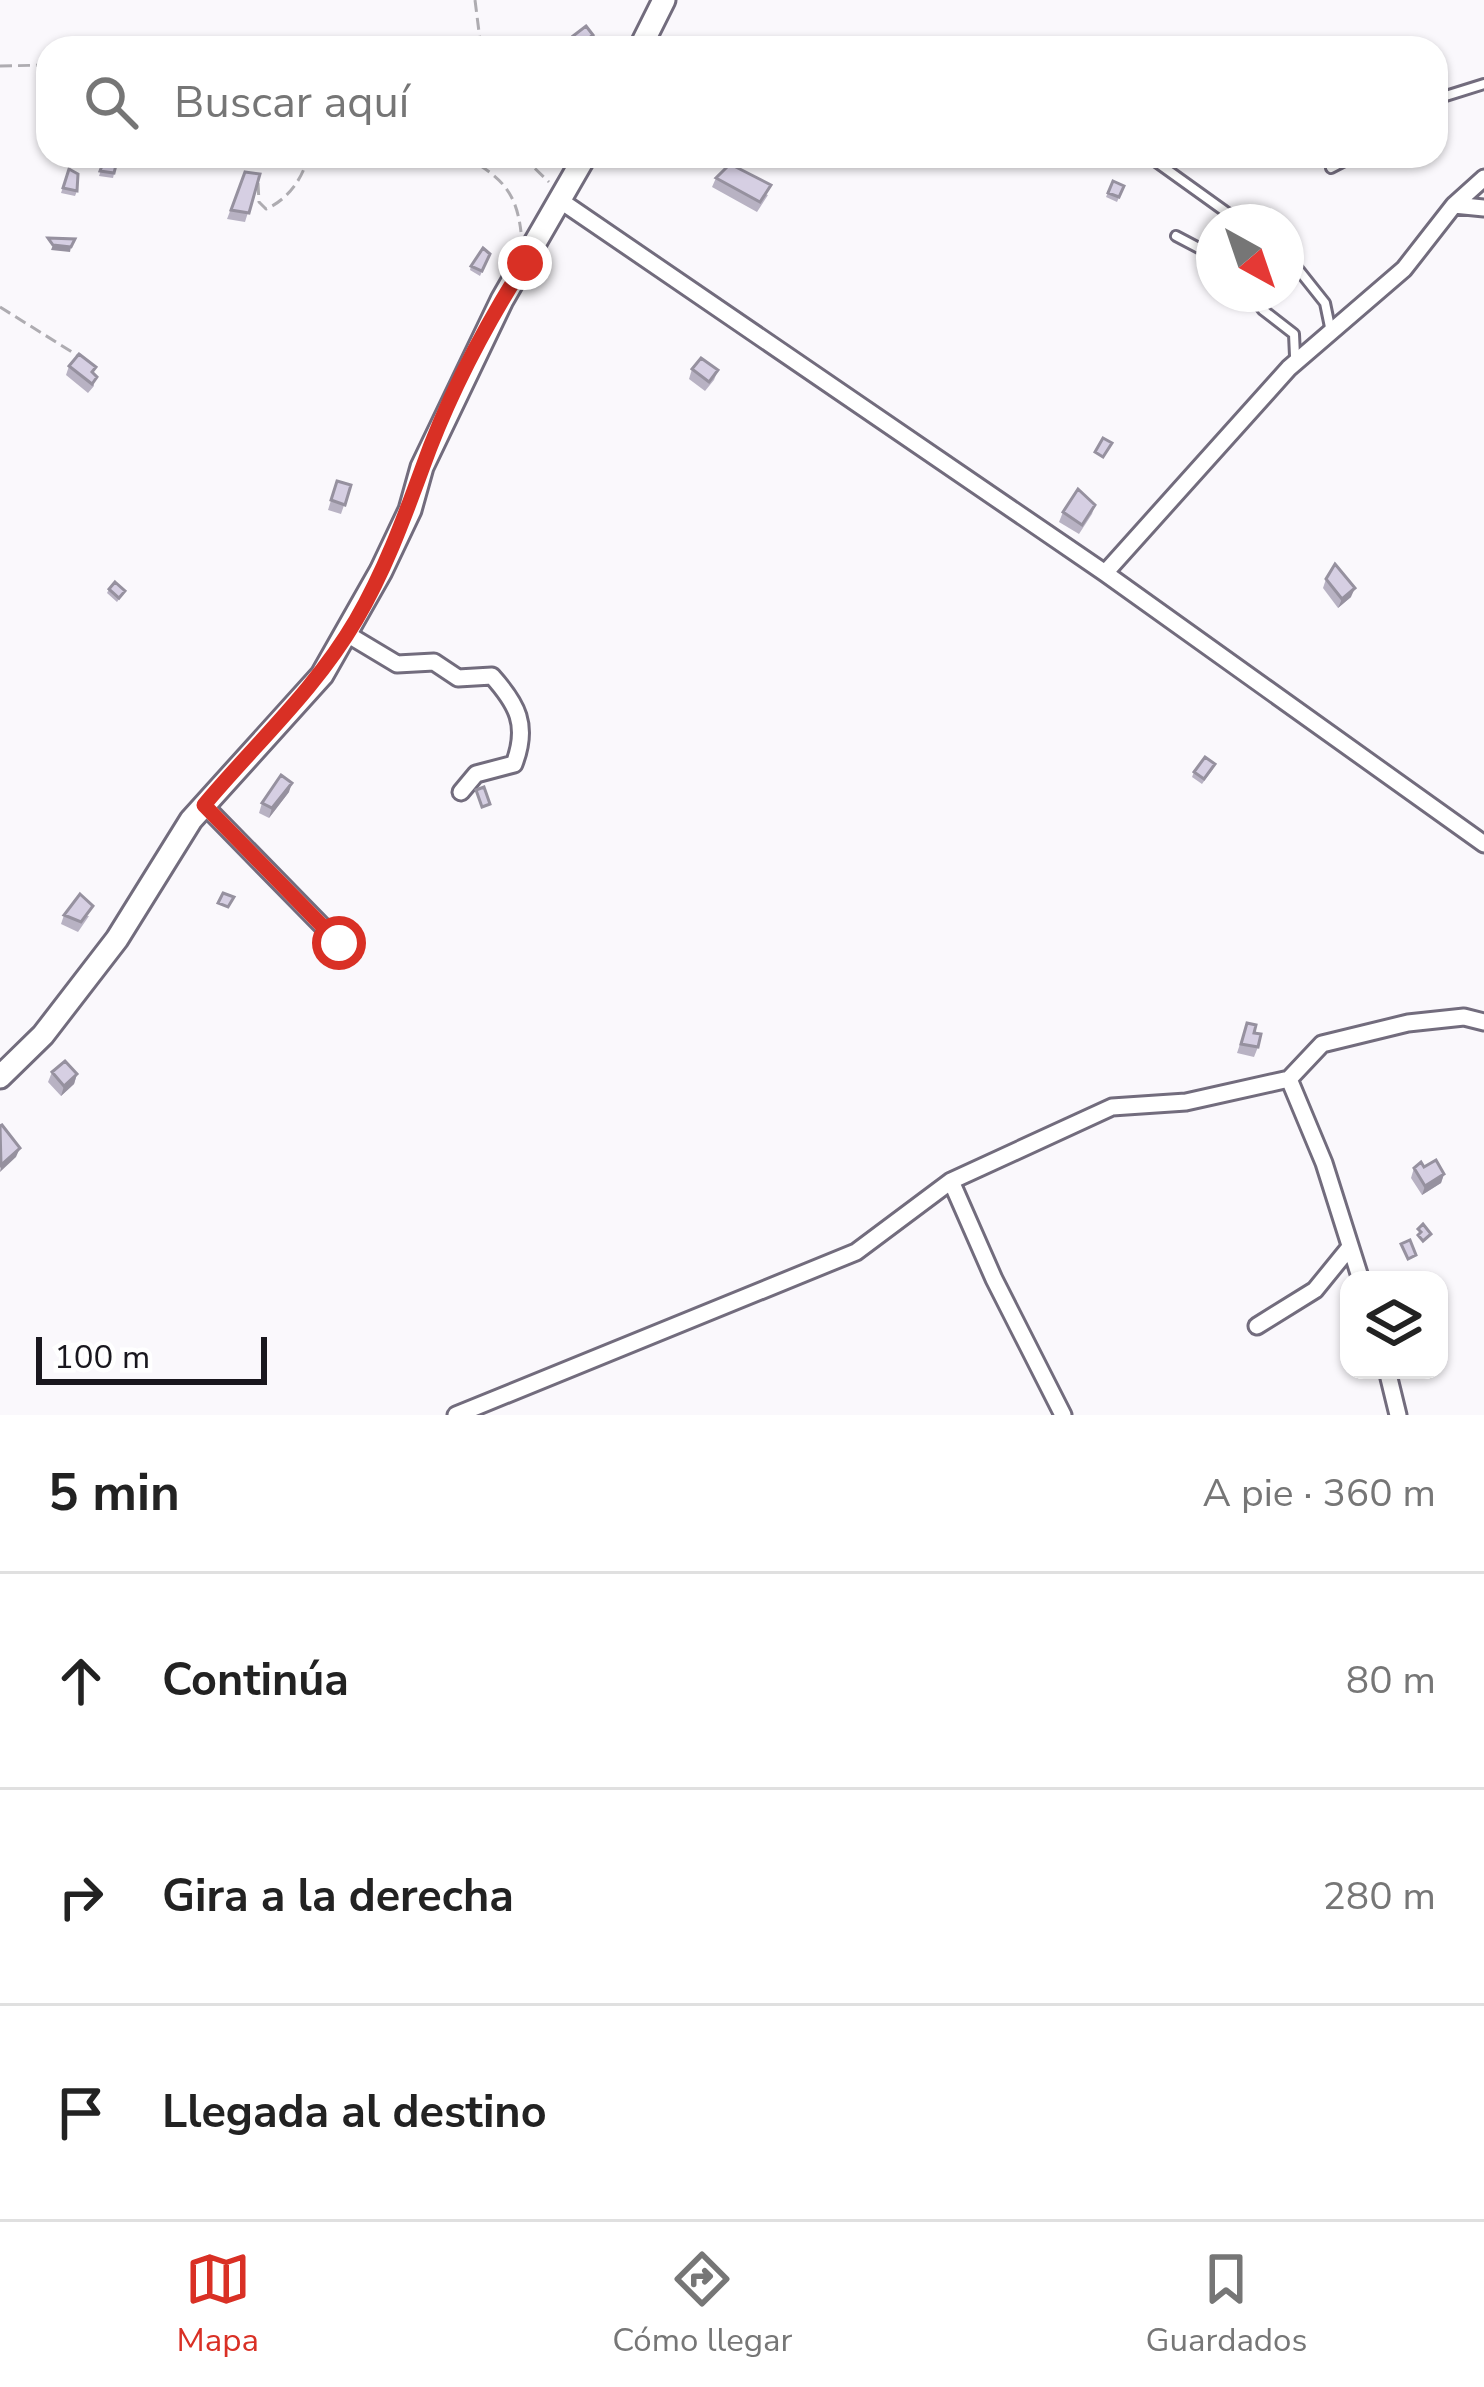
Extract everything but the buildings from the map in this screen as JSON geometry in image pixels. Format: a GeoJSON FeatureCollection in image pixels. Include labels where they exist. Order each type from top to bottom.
{"type":"FeatureCollection","features":[{"type":"Feature","properties":{"kind":"street"},"geometry":{"type":"LineString","coordinates":[[646,36],[664,0]]}},
{"type":"Feature","properties":{"kind":"street"},"geometry":{"type":"LineString","coordinates":[[0,1077],[43,1035],[82,986],[204,805],[322,675],[410,509],[422,467],[475,353],[578,168]]}},
{"type":"Feature","properties":{"kind":"street"},"geometry":{"type":"LineString","coordinates":[[1105,573],[1289,368],[1404,269],[1454,205],[1484,178]]}},
{"type":"Feature","properties":{"kind":"street"},"geometry":{"type":"LineString","coordinates":[[563,197],[1105,573],[1484,844]]}},
{"type":"Feature","properties":{"kind":"street"},"geometry":{"type":"LineString","coordinates":[[1454,205],[1484,208]]}},
{"type":"Feature","properties":{"kind":"street"},"geometry":{"type":"LineString","coordinates":[[347,634],[397,664],[434,662],[458,678],[492,676],[518,705],[520,748],[514,764],[476,774],[460,792]]}},
{"type":"Feature","properties":{"kind":"street"},"geometry":{"type":"LineString","coordinates":[[204,805],[339,943]]}},
{"type":"Feature","properties":{"kind":"street"},"geometry":{"type":"LineString","coordinates":[[456,1415],[484,1409],[856,1252],[951,1181],[1112,1107],[1186,1102],[1288,1079],[1322,1044],[1408,1023],[1464,1017],[1484,1022]]}},
{"type":"Feature","properties":{"kind":"street"},"geometry":{"type":"LineString","coordinates":[[1288,1079],[1324,1163],[1358,1271]]}},
{"type":"Feature","properties":{"kind":"street"},"geometry":{"type":"LineString","coordinates":[[951,1181],[1063,1415]]}},
{"type":"Feature","properties":{"kind":"street"},"geometry":{"type":"LineString","coordinates":[[1257,1326],[1316,1290],[1350,1247]]}},
{"type":"Feature","properties":{"kind":"street"},"geometry":{"type":"LineString","coordinates":[[1389,1379],[1399,1415]]}},
{"type":"Feature","properties":{"kind":"lane"},"geometry":{"type":"LineString","coordinates":[[1448,96],[1484,85]]}},
{"type":"Feature","properties":{"kind":"lane"},"geometry":{"type":"LineString","coordinates":[[1165,168],[1215,204]]}},
{"type":"Feature","properties":{"kind":"lane"},"geometry":{"type":"LineString","coordinates":[[1176,236],[1196,247]]}},
{"type":"Feature","properties":{"kind":"lane"},"geometry":{"type":"LineString","coordinates":[[1304,277],[1325,304],[1331,334]]}},
{"type":"Feature","properties":{"kind":"lane"},"geometry":{"type":"LineString","coordinates":[[1266,312],[1294,334],[1298,351],[1289,368]]}},
{"type":"Feature","properties":{"kind":"path"},"geometry":{"type":"LineString","coordinates":[[476,0],[480,36]]}},
{"type":"Feature","properties":{"kind":"path"},"geometry":{"type":"LineString","coordinates":[[0,66],[36,65]]}},
{"type":"Feature","properties":{"kind":"path"},"geometry":{"type":"LineString","coordinates":[[254,168],[259,202],[266,209],[282,202],[305,168]]}},
{"type":"Feature","properties":{"kind":"path"},"geometry":{"type":"LineString","coordinates":[[484,168],[504,180],[514,196],[525,263]]}},
{"type":"Feature","properties":{"kind":"path"},"geometry":{"type":"LineString","coordinates":[[533,168],[563,197]]}},
{"type":"Feature","properties":{"kind":"path"},"geometry":{"type":"LineString","coordinates":[[0,307],[89,362]]}},
{"type":"Feature","properties":{"kind":"route"},"geometry":{"type":"LineString","coordinates":[[339,943],[204,805],[322,675],[358,617],[410,509],[422,467],[475,353],[525,263]]}}]}
